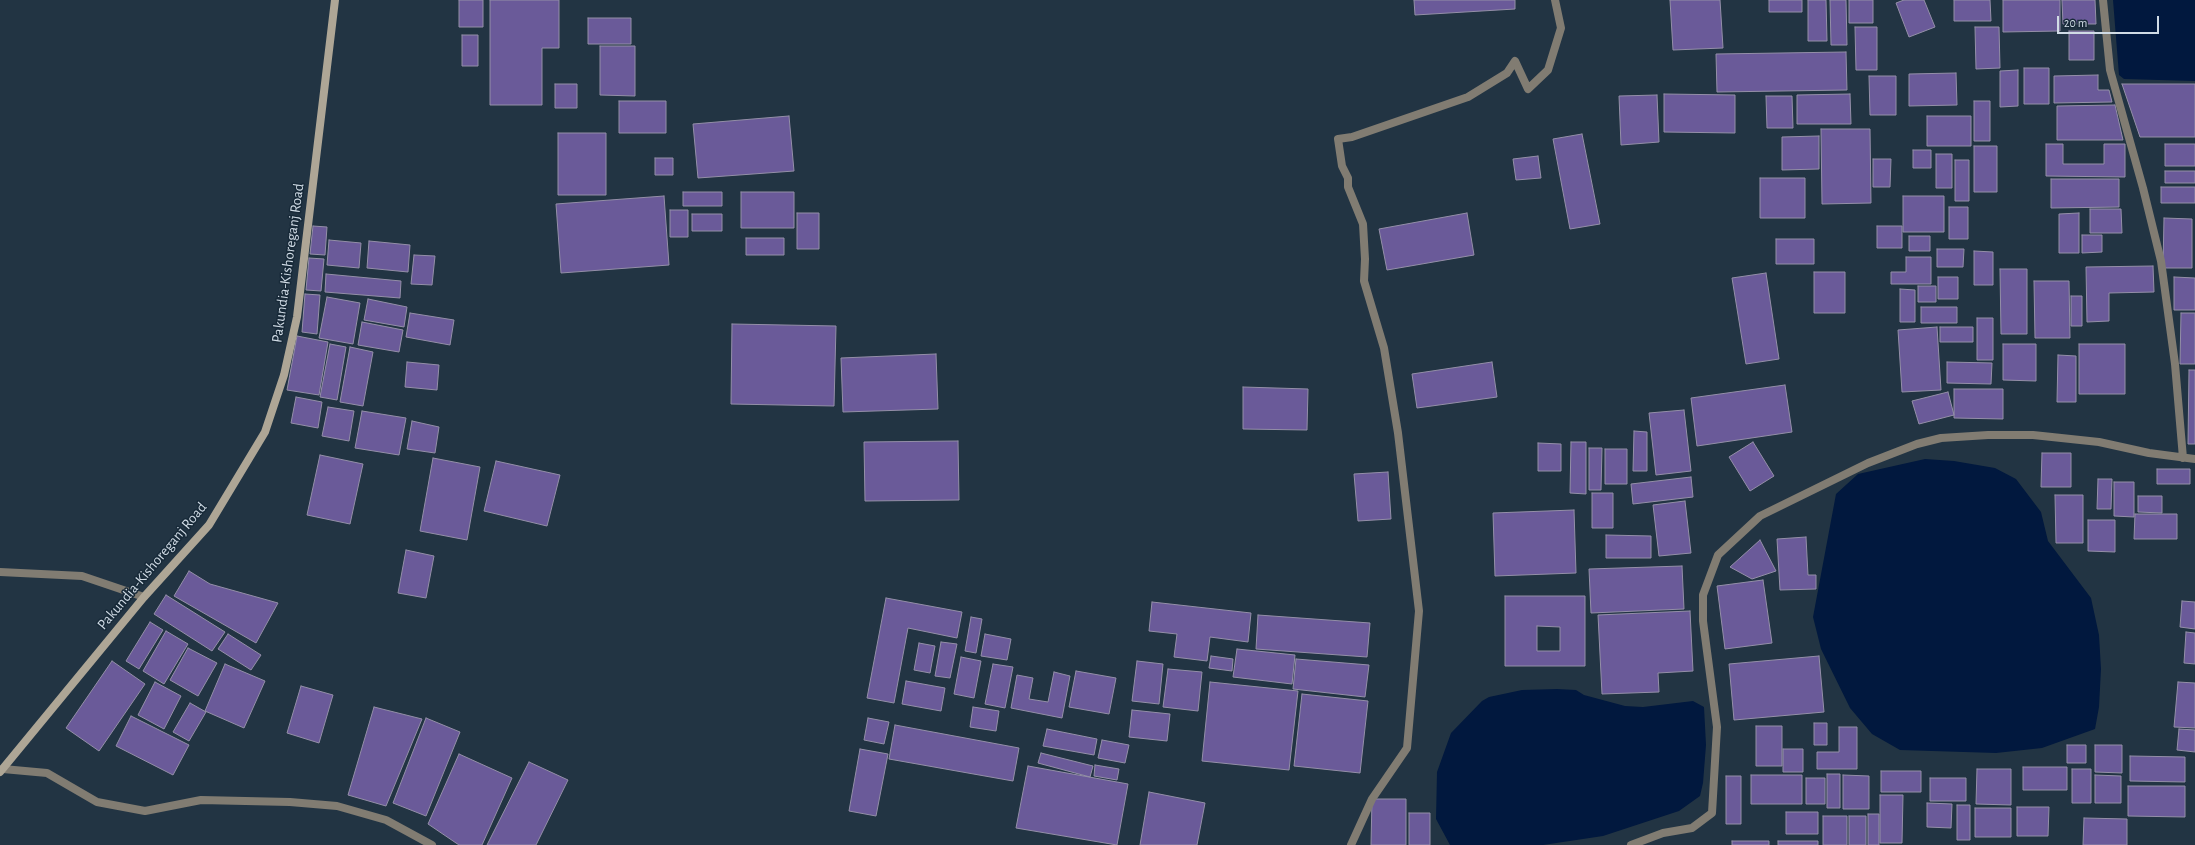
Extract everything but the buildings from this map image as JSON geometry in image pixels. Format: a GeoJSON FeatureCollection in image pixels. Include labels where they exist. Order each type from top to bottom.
{"type":"FeatureCollection","features":[{"type":"Feature","properties":{"kind":"main road","name":"Pakundia-Kishoreganj Road"},"geometry":{"type":"LineString","coordinates":[[2,770],[144,597],[209,525],[265,432],[284,375],[297,317],[335,0]]}},
{"type":"Feature","properties":{"kind":"street"},"geometry":{"type":"LineString","coordinates":[[1350,845],[1372,799],[1408,748],[1419,611],[1398,433],[1384,348],[1364,281],[1365,259],[1363,224],[1348,187],[1348,178],[1342,166],[1338,139],[1352,137],[1468,97],[1507,73],[1515,61],[1528,89],[1548,70],[1561,28],[1555,0]]}},
{"type":"Feature","properties":{"kind":"street"},"geometry":{"type":"LineString","coordinates":[[2104,0],[2110,70],[2143,188],[2160,261],[2174,364],[2183,458]]}},
{"type":"Feature","properties":{"kind":"street"},"geometry":{"type":"LineString","coordinates":[[1631,845],[1663,833],[1692,828],[1712,813],[1717,727],[1703,621],[1703,595],[1718,555],[1760,516],[1868,463],[1917,444],[1941,438],[1988,435],[2033,435],[2099,442],[2149,453],[2195,459]]}},
{"type":"Feature","properties":{"kind":"street"},"geometry":{"type":"LineString","coordinates":[[0,572],[82,576],[144,597]]}},
{"type":"Feature","properties":{"kind":"street"},"geometry":{"type":"LineString","coordinates":[[2,770],[47,773],[97,802],[146,811],[200,800],[290,802],[337,806],[386,820],[432,845]]}},
{"type":"Feature","properties":{"kind":"water"},"geometry":{"type":"Polygon","coordinates":[[[2113,0],[2195,0],[2195,81],[2124,79],[2119,75],[2113,0]]]}},
{"type":"Feature","properties":{"kind":"water"},"geometry":{"type":"Polygon","coordinates":[[[1925,459],[1954,461],[1995,468],[2016,479],[2041,512],[2048,541],[2091,598],[2099,635],[2101,669],[2099,707],[2095,729],[2042,748],[1996,753],[1900,750],[1872,734],[1850,708],[1821,649],[1813,617],[1836,494],[1858,474],[1925,459]]]}},
{"type":"Feature","properties":{"kind":"water"},"geometry":{"type":"Polygon","coordinates":[[[1522,690],[1576,690],[1584,695],[1625,706],[1643,707],[1693,701],[1704,707],[1706,745],[1703,783],[1700,796],[1679,811],[1603,836],[1543,845],[1450,845],[1436,819],[1437,772],[1451,733],[1482,701],[1489,697],[1522,690]]]}}]}
